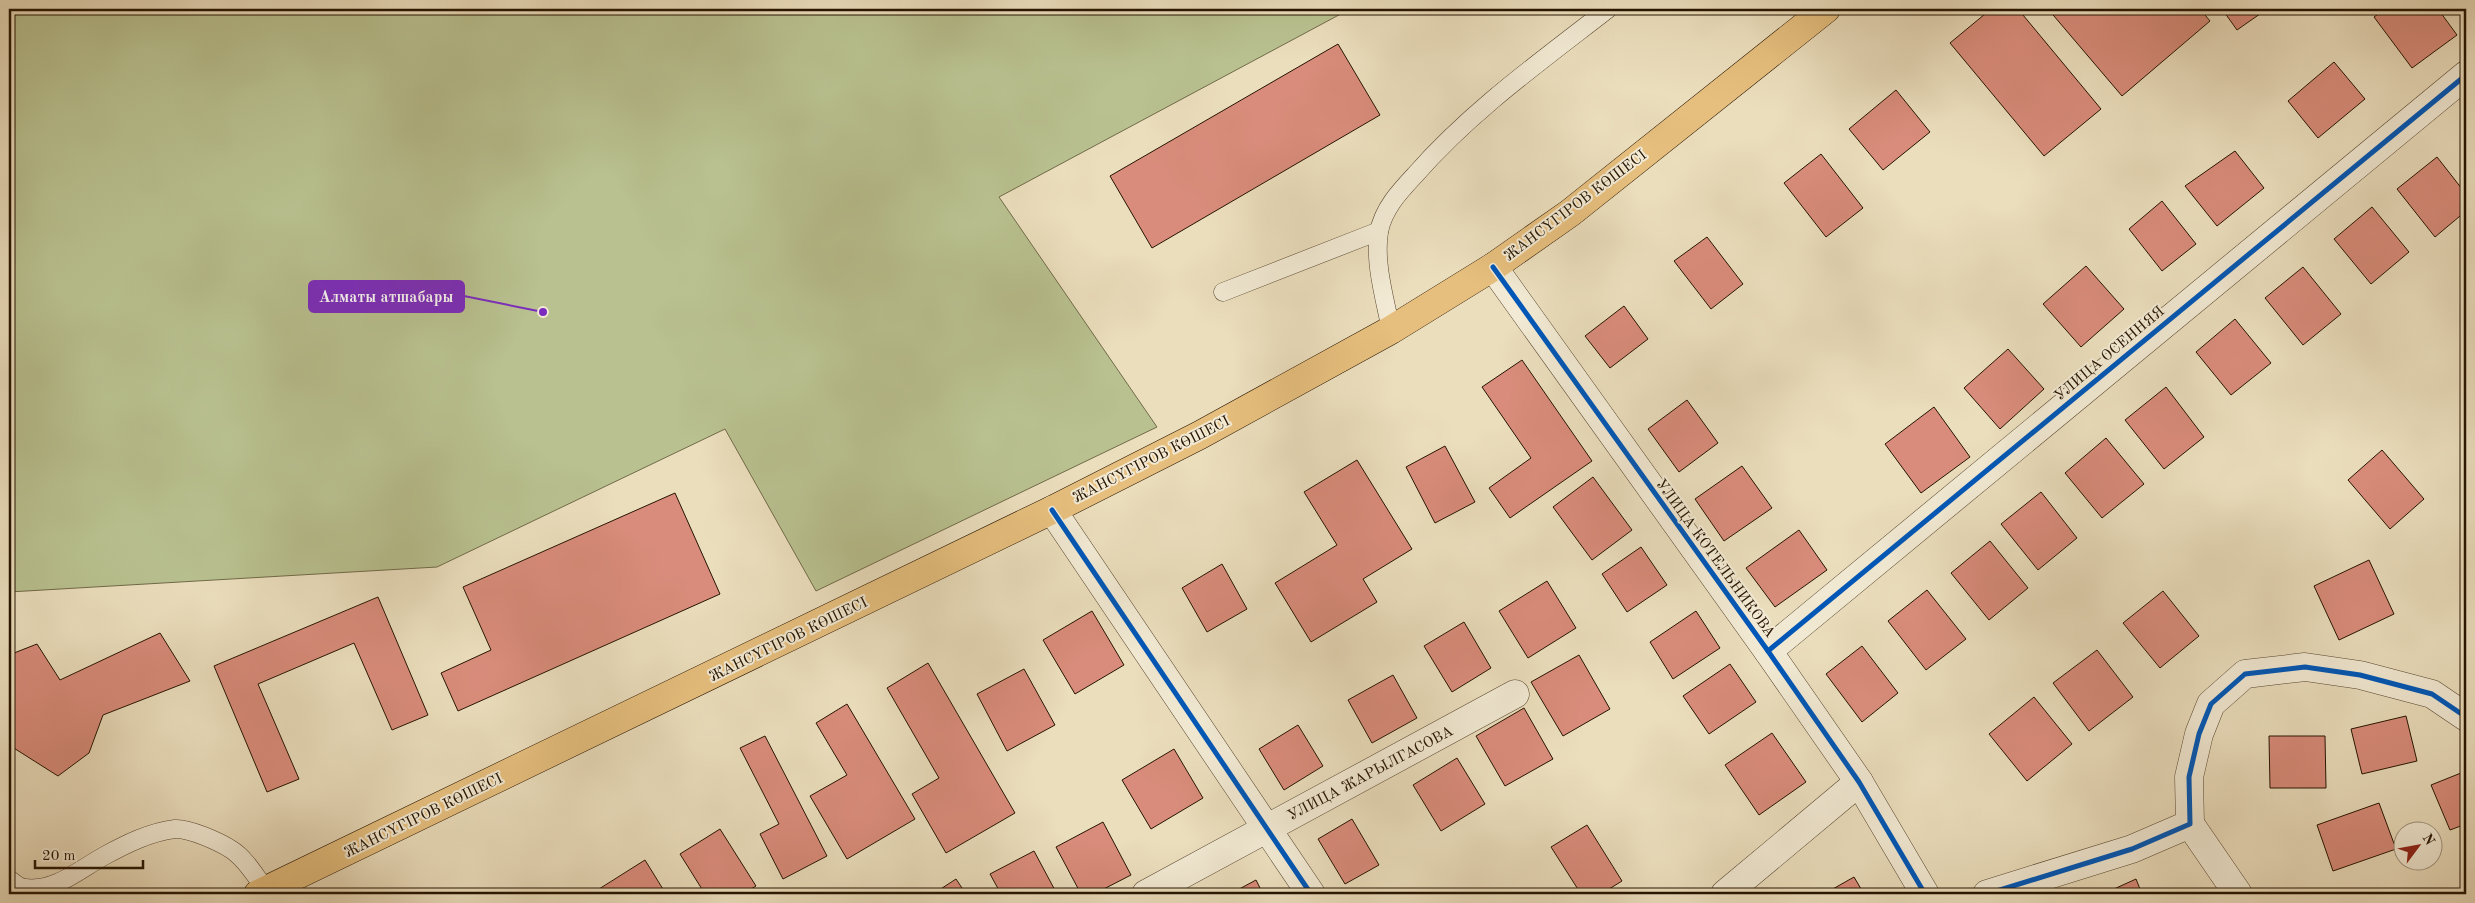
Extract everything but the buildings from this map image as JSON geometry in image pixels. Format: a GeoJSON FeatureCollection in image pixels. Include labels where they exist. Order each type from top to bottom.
{"type":"FeatureCollection","features":[{"type":"Feature","properties":{"kind":"main road","name":"ЖАНСҮГІРОВ КӨШЕСІ"},"geometry":{"type":"LineString","coordinates":[[262,892],[1052,510],[1200,435],[1391,330],[1493,268],[1570,213],[1826,9]]}},
{"type":"Feature","properties":{"kind":"street","name":"УЛИЦА ОСЕННЯЯ"},"geometry":{"type":"LineString","coordinates":[[1768,651],[2466,75]]}},
{"type":"Feature","properties":{"kind":"street","name":"УЛИЦА КОТЕЛЬНИКОВА"},"geometry":{"type":"LineString","coordinates":[[1493,268],[1768,651],[1858,782],[1925,894]]}},
{"type":"Feature","properties":{"kind":"street"},"geometry":{"type":"LineString","coordinates":[[1052,510],[1311,894]]}},
{"type":"Feature","properties":{"kind":"street"},"geometry":{"type":"LineString","coordinates":[[2238,894],[2190,824],[2189,777],[2199,734],[2211,704],[2245,674],[2305,667],[2360,675],[2432,694],[2466,717]]}},
{"type":"Feature","properties":{"kind":"street","name":"УЛИЦА ЖАРЫЛГАСОВА"},"geometry":{"type":"LineString","coordinates":[[1146,894],[1515,694]]}},
{"type":"Feature","properties":{"kind":"street"},"geometry":{"type":"LineString","coordinates":[[1725,894],[1858,782]]}},
{"type":"Feature","properties":{"kind":"street"},"geometry":{"type":"LineString","coordinates":[[1987,894],[2132,849],[2190,824]]}},
{"type":"Feature","properties":{"kind":"lane"},"geometry":{"type":"LineString","coordinates":[[1391,330],[1379,264],[1379,231],[1393,200],[1444,142],[1508,86],[1608,9]]}},
{"type":"Feature","properties":{"kind":"lane"},"geometry":{"type":"LineString","coordinates":[[1223,292],[1379,231]]}},
{"type":"Feature","properties":{"kind":"lane"},"geometry":{"type":"LineString","coordinates":[[9,879],[23,888],[43,887],[80,872],[103,856],[143,836],[177,829],[202,835],[232,850],[249,867],[262,892]]}},
{"type":"Feature","properties":{"kind":"green space"},"geometry":{"type":"Polygon","coordinates":[[[9,9],[1350,9],[999,197],[1157,427],[816,591],[725,429],[437,567],[9,592],[9,9]]]}},
{"type":"Feature","properties":{"kind":"cycle path"},"geometry":{"type":"LineString","coordinates":[[1768,651],[2466,75]]}},
{"type":"Feature","properties":{"kind":"cycle path"},"geometry":{"type":"LineString","coordinates":[[1493,267],[1768,651],[1859,782],[1925,894]]}},
{"type":"Feature","properties":{"kind":"cycle path"},"geometry":{"type":"LineString","coordinates":[[1052,510],[1311,894]]}},
{"type":"Feature","properties":{"kind":"cycle path"},"geometry":{"type":"LineString","coordinates":[[1987,894],[2132,849],[2190,824],[2189,777],[2199,734],[2211,704],[2245,674],[2305,667],[2360,675],[2432,694],[2466,717]]}},
{"type":"Feature","properties":{"kind":"place","name":"Алматы атшабары"},"geometry":{"type":"Point","coordinates":[543,312]}}]}
